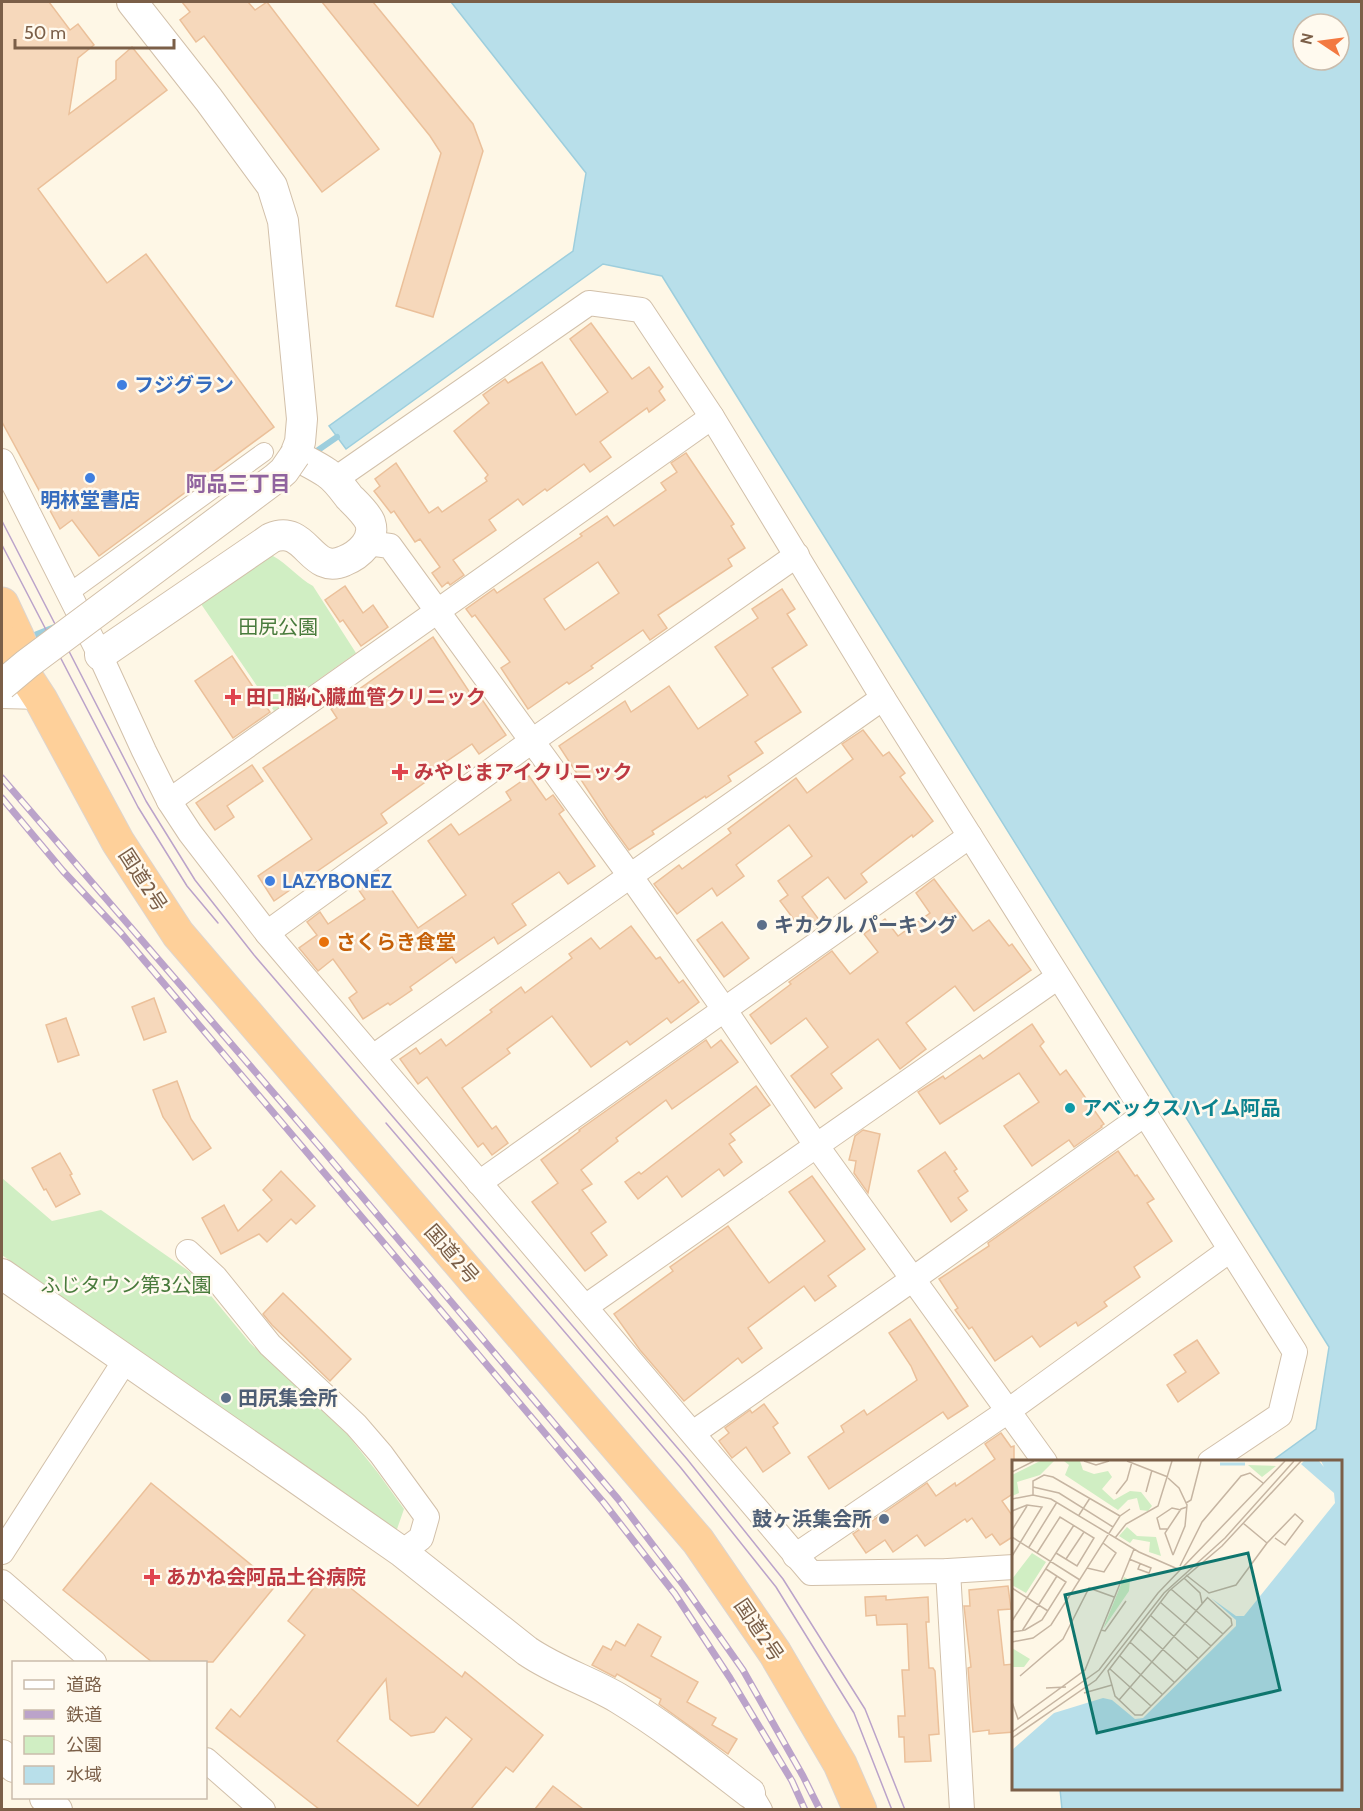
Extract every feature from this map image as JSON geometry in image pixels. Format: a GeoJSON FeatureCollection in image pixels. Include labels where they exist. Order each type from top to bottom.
{"type":"FeatureCollection","features":[{"type":"Feature","properties":{"kind":"highway","name":"国道2号"},"geometry":{"type":"LineString","coordinates":[[2,604],[17,636],[41,700]]}},
{"type":"Feature","properties":{"kind":"highway","name":"国道2号"},"geometry":{"type":"LineString","coordinates":[[2,640],[41,700],[118,842],[178,934],[698,1541],[775,1653],[840,1764],[860,1809]]}},
{"type":"Feature","properties":{"kind":"street"},"geometry":{"type":"LineString","coordinates":[[100,655],[272,538],[280,535],[290,536],[298,540],[317,558],[326,563],[337,564],[361,551],[368,543],[371,533],[370,523],[365,514],[313,458],[283,221],[272,186],[209,100],[132,2]]}},
{"type":"Feature","properties":{"kind":"street"},"geometry":{"type":"LineString","coordinates":[[2,685],[284,471],[313,458],[589,303],[641,310],[712,417],[883,698],[1294,1352],[1280,1415],[1212,1460]]}},
{"type":"Feature","properties":{"kind":"street"},"geometry":{"type":"LineString","coordinates":[[169,801],[712,417]]}},
{"type":"Feature","properties":{"kind":"street"},"geometry":{"type":"LineString","coordinates":[[69,593],[264,452]]}},
{"type":"Feature","properties":{"kind":"street"},"geometry":{"type":"LineString","coordinates":[[2,461],[100,655],[169,801],[190,833],[267,933],[795,1556],[811,1573],[1012,1568]]}},
{"type":"Feature","properties":{"kind":"street"},"geometry":{"type":"LineString","coordinates":[[368,543],[390,546],[438,611],[631,877],[816,1145],[1044,1460]]}},
{"type":"Feature","properties":{"kind":"street"},"geometry":{"type":"LineString","coordinates":[[267,933],[532,741],[797,555]]}},
{"type":"Feature","properties":{"kind":"street"},"geometry":{"type":"LineString","coordinates":[[373,1057],[883,698]]}},
{"type":"Feature","properties":{"kind":"street"},"geometry":{"type":"LineString","coordinates":[[2,699],[41,700]]}},
{"type":"Feature","properties":{"kind":"street"},"geometry":{"type":"LineString","coordinates":[[479,1182],[970,836]]}},
{"type":"Feature","properties":{"kind":"street"},"geometry":{"type":"LineString","coordinates":[[585,1307],[1058,977]]}},
{"type":"Feature","properties":{"kind":"street"},"geometry":{"type":"LineString","coordinates":[[693,1433],[1144,1114]]}},
{"type":"Feature","properties":{"kind":"street"},"geometry":{"type":"LineString","coordinates":[[795,1556],[1008,1411],[1230,1250]]}},
{"type":"Feature","properties":{"kind":"street"},"geometry":{"type":"LineString","coordinates":[[188,1252],[214,1277],[270,1345],[356,1425],[381,1454],[427,1517],[421,1538],[402,1552]]}},
{"type":"Feature","properties":{"kind":"street"},"geometry":{"type":"LineString","coordinates":[[2,1274],[402,1552],[527,1652],[617,1697],[686,1744],[755,1801]]}},
{"type":"Feature","properties":{"kind":"street"},"geometry":{"type":"LineString","coordinates":[[2,1552],[126,1359]]}},
{"type":"Feature","properties":{"kind":"street"},"geometry":{"type":"LineString","coordinates":[[948,1571],[962,1809]]}},
{"type":"Feature","properties":{"kind":"street"},"geometry":{"type":"LineString","coordinates":[[2,1582],[93,1661]]}},
{"type":"Feature","properties":{"kind":"street"},"geometry":{"type":"LineString","coordinates":[[207,1761],[263,1809]]}},
{"type":"Feature","properties":{"kind":"green space","name":"田尻公園"},"geometry":{"type":"Polygon","coordinates":[[[273,556],[313,586],[356,653],[274,711],[199,601],[263,557],[273,556]]]}},
{"type":"Feature","properties":{"kind":"green space","name":"ふじタウン第3公園"},"geometry":{"type":"Polygon","coordinates":[[[2,1178],[52,1221],[101,1210],[193,1274],[250,1343],[347,1434],[378,1473],[404,1509],[396,1532],[2,1255],[2,1178]]]}},
{"type":"Feature","properties":{"kind":"water"},"geometry":{"type":"Polygon","coordinates":[[[451,2],[1361,2],[1361,1809],[1062,1809],[1060,1790],[1342,1790],[1342,1460],[1273,1460],[1316,1429],[1329,1347],[662,276],[603,264],[346,449],[329,426],[573,251],[586,173],[451,2]]]}},
{"type":"Feature","properties":{"kind":"building","name":"フジグラン"},"geometry":{"type":"Polygon","coordinates":[[[2,2],[49,2],[70,30],[78,24],[94,45],[78,58],[69,114],[116,79],[116,61],[132,47],[167,90],[38,189],[107,283],[146,254],[274,427],[99,556],[72,520],[60,529],[2,422],[2,2]]]}},
{"type":"Feature","properties":{"kind":"building"},"geometry":{"type":"Polygon","coordinates":[[[182,2],[248,2],[255,10],[267,2],[379,149],[322,192],[204,36],[196,42],[180,20],[190,12],[182,2]]]}},
{"type":"Feature","properties":{"kind":"building"},"geometry":{"type":"Polygon","coordinates":[[[322,2],[373,2],[473,124],[483,151],[433,317],[396,306],[441,153],[430,136],[322,2]]]}},
{"type":"Feature","properties":{"kind":"building"},"geometry":{"type":"Polygon","coordinates":[[[591,323],[632,379],[649,367],[663,387],[659,391],[665,400],[649,412],[647,408],[600,442],[611,457],[590,472],[584,464],[547,491],[545,489],[523,505],[518,499],[489,520],[496,530],[453,560],[464,575],[450,585],[448,582],[442,587],[432,573],[440,567],[420,539],[415,542],[394,511],[391,513],[374,491],[380,486],[375,479],[396,463],[429,513],[438,507],[442,512],[487,481],[485,478],[488,475],[454,431],[489,403],[483,395],[505,379],[508,383],[542,362],[576,415],[608,392],[570,339],[591,323]]]}},
{"type":"Feature","properties":{"kind":"building"},"geometry":{"type":"Polygon","coordinates":[[[686,453],[734,524],[731,526],[745,548],[728,559],[732,566],[658,615],[667,628],[650,640],[643,630],[591,666],[593,668],[569,684],[567,682],[528,709],[501,668],[510,662],[475,615],[472,617],[466,609],[494,589],[497,593],[582,536],[580,534],[607,516],[614,526],[666,490],[661,483],[677,472],[671,463],[686,453]],[[598,562],[544,599],[565,630],[619,593],[598,562]]]}},
{"type":"Feature","properties":{"kind":"building"},"geometry":{"type":"Polygon","coordinates":[[[345,586],[363,613],[373,605],[388,627],[361,646],[343,620],[340,622],[325,600],[345,586]]]}},
{"type":"Feature","properties":{"kind":"building"},"geometry":{"type":"Polygon","coordinates":[[[782,589],[795,609],[787,614],[807,645],[772,668],[801,712],[755,742],[763,753],[728,776],[731,781],[652,831],[654,834],[629,850],[559,746],[625,701],[631,712],[669,686],[698,729],[748,695],[715,647],[758,618],[752,609],[782,589]]]}},
{"type":"Feature","properties":{"kind":"building"},"geometry":{"type":"Polygon","coordinates":[[[433,637],[470,693],[475,689],[506,735],[479,754],[472,744],[425,776],[428,780],[381,814],[387,823],[274,901],[258,876],[312,839],[263,768],[337,718],[331,709],[433,637]]]}},
{"type":"Feature","properties":{"kind":"building","name":"田口脳心臓血管クリニック"},"geometry":{"type":"Polygon","coordinates":[[[232,656],[270,712],[233,738],[195,681],[232,656]]]}},
{"type":"Feature","properties":{"kind":"building"},"geometry":{"type":"Polygon","coordinates":[[[863,730],[883,756],[889,752],[905,773],[900,777],[933,821],[861,874],[867,882],[845,899],[828,877],[802,897],[820,921],[804,933],[780,901],[788,895],[778,881],[812,856],[789,825],[736,865],[744,876],[717,896],[712,888],[677,914],[654,884],[679,865],[682,869],[731,833],[728,829],[796,778],[807,793],[853,759],[842,744],[863,730]]]}},
{"type":"Feature","properties":{"kind":"building"},"geometry":{"type":"Polygon","coordinates":[[[252,765],[263,781],[227,806],[234,817],[215,830],[196,803],[252,765]]]}},
{"type":"Feature","properties":{"kind":"building"},"geometry":{"type":"Polygon","coordinates":[[[529,776],[546,800],[553,795],[564,810],[559,814],[595,866],[568,884],[559,872],[512,904],[526,925],[498,944],[494,937],[456,963],[452,957],[410,987],[412,990],[363,1019],[349,998],[357,992],[333,959],[318,971],[299,948],[317,935],[307,922],[320,912],[328,924],[365,899],[356,886],[378,870],[418,928],[466,895],[428,841],[451,824],[459,835],[511,800],[506,792],[529,776]]]}},
{"type":"Feature","properties":{"kind":"building"},"geometry":{"type":"Polygon","coordinates":[[[934,879],[973,931],[989,920],[1009,946],[1012,944],[1031,970],[974,1011],[955,986],[906,1023],[926,1049],[900,1069],[878,1039],[831,1074],[842,1088],[815,1108],[791,1076],[828,1047],[806,1018],[771,1044],[750,1015],[791,984],[789,982],[832,951],[850,974],[878,952],[864,934],[885,919],[898,936],[930,913],[916,893],[934,879]]]}},
{"type":"Feature","properties":{"kind":"building"},"geometry":{"type":"Polygon","coordinates":[[[722,922],[749,958],[724,977],[697,940],[722,922]]]}},
{"type":"Feature","properties":{"kind":"building"},"geometry":{"type":"Polygon","coordinates":[[[631,926],[656,959],[660,957],[679,983],[683,980],[699,1002],[671,1023],[667,1018],[630,1045],[627,1041],[591,1067],[552,1016],[507,1049],[510,1053],[462,1088],[492,1129],[496,1126],[508,1143],[492,1155],[483,1143],[478,1147],[427,1077],[418,1084],[400,1059],[416,1048],[420,1054],[441,1039],[446,1046],[521,987],[525,993],[572,958],[569,954],[591,938],[600,949],[631,926]]]}},
{"type":"Feature","properties":{"kind":"building"},"geometry":{"type":"Polygon","coordinates":[[[154,998],[166,1032],[144,1040],[132,1007],[154,998]]]}},
{"type":"Feature","properties":{"kind":"building"},"geometry":{"type":"Polygon","coordinates":[[[66,1018],[79,1055],[58,1062],[46,1025],[66,1018]]]}},
{"type":"Feature","properties":{"kind":"building"},"geometry":{"type":"Polygon","coordinates":[[[1032,1024],[1044,1042],[1040,1046],[1060,1075],[1066,1070],[1104,1124],[1074,1147],[1069,1140],[1032,1166],[1004,1126],[1039,1102],[1019,1073],[940,1124],[918,1092],[943,1076],[945,1079],[980,1055],[983,1059],[1032,1024]]]}},
{"type":"Feature","properties":{"kind":"building"},"geometry":{"type":"Polygon","coordinates":[[[706,1040],[711,1048],[721,1040],[738,1062],[672,1109],[666,1100],[616,1138],[618,1141],[581,1170],[592,1184],[582,1190],[606,1222],[591,1233],[607,1255],[585,1271],[532,1202],[558,1183],[541,1160],[579,1130],[706,1040]]]}},
{"type":"Feature","properties":{"kind":"building"},"geometry":{"type":"Polygon","coordinates":[[[177,1081],[191,1119],[211,1148],[193,1160],[163,1117],[153,1090],[177,1081]]]}},
{"type":"Feature","properties":{"kind":"building"},"geometry":{"type":"Polygon","coordinates":[[[756,1086],[770,1105],[730,1134],[735,1140],[729,1144],[742,1162],[724,1176],[719,1169],[682,1197],[667,1176],[638,1199],[625,1182],[639,1172],[641,1174],[756,1086]]]}},
{"type":"Feature","properties":{"kind":"building"},"geometry":{"type":"Polygon","coordinates":[[[863,1130],[880,1134],[868,1193],[854,1173],[856,1161],[849,1160],[855,1136],[863,1130]]]}},
{"type":"Feature","properties":{"kind":"building"},"geometry":{"type":"Polygon","coordinates":[[[1118,1151],[1154,1199],[1147,1203],[1172,1241],[1134,1267],[1140,1277],[1104,1302],[1107,1306],[1078,1326],[1076,1322],[1040,1347],[1032,1336],[995,1361],[972,1327],[969,1329],[955,1310],[958,1308],[939,1279],[989,1246],[988,1243],[1118,1151]]]}},
{"type":"Feature","properties":{"kind":"building"},"geometry":{"type":"Polygon","coordinates":[[[945,1152],[957,1169],[954,1171],[968,1191],[958,1198],[967,1210],[951,1222],[918,1171],[945,1152]]]}},
{"type":"Feature","properties":{"kind":"building"},"geometry":{"type":"Polygon","coordinates":[[[60,1153],[80,1194],[56,1207],[32,1168],[60,1153]]]}},
{"type":"Feature","properties":{"kind":"building"},"geometry":{"type":"Polygon","coordinates":[[[281,1171],[315,1206],[296,1224],[291,1219],[267,1242],[259,1234],[221,1254],[202,1218],[224,1205],[238,1231],[272,1200],[263,1190],[281,1171]]]}},
{"type":"Feature","properties":{"kind":"building"},"geometry":{"type":"Polygon","coordinates":[[[812,1176],[865,1249],[828,1276],[836,1286],[815,1301],[804,1286],[748,1328],[762,1348],[742,1363],[738,1358],[684,1401],[640,1350],[614,1314],[673,1271],[670,1267],[728,1226],[769,1283],[825,1241],[789,1192],[812,1176]]]}},
{"type":"Feature","properties":{"kind":"building"},"geometry":{"type":"Polygon","coordinates":[[[283,1293],[351,1359],[330,1381],[263,1314],[283,1293]]]}},
{"type":"Feature","properties":{"kind":"building"},"geometry":{"type":"Polygon","coordinates":[[[910,1319],[968,1406],[948,1419],[943,1412],[829,1489],[808,1457],[844,1432],[841,1426],[864,1410],[867,1415],[917,1380],[911,1366],[889,1333],[910,1319]]]}},
{"type":"Feature","properties":{"kind":"building"},"geometry":{"type":"Polygon","coordinates":[[[1197,1340],[1219,1373],[1178,1402],[1167,1385],[1186,1372],[1174,1355],[1197,1340]]]}},
{"type":"Feature","properties":{"kind":"building"},"geometry":{"type":"Polygon","coordinates":[[[764,1404],[778,1423],[773,1427],[790,1453],[763,1472],[746,1447],[732,1458],[719,1441],[729,1433],[725,1428],[750,1410],[752,1413],[764,1404]]]}},
{"type":"Feature","properties":{"kind":"building"},"geometry":{"type":"Polygon","coordinates":[[[1001,1433],[1011,1447],[1014,1446],[1012,1494],[1002,1501],[1012,1515],[1012,1537],[1000,1545],[992,1534],[986,1538],[972,1518],[967,1522],[965,1519],[925,1546],[917,1535],[893,1552],[885,1540],[866,1553],[853,1534],[927,1483],[936,1496],[955,1483],[956,1486],[995,1459],[985,1444],[1001,1433]]]}},
{"type":"Feature","properties":{"kind":"building"},"geometry":{"type":"Polygon","coordinates":[[[151,1483],[276,1585],[213,1662],[151,1661],[63,1590],[151,1483]]]}},
{"type":"Feature","properties":{"kind":"building"},"geometry":{"type":"Polygon","coordinates":[[[328,1570],[462,1677],[465,1672],[543,1735],[513,1772],[506,1767],[471,1809],[319,1809],[216,1728],[231,1709],[240,1717],[305,1635],[288,1621],[328,1570]],[[386,1679],[337,1741],[418,1806],[472,1739],[446,1717],[434,1732],[411,1736],[390,1719],[386,1679]]]}},
{"type":"Feature","properties":{"kind":"building"},"geometry":{"type":"Polygon","coordinates":[[[1008,1586],[1011,1609],[998,1610],[1004,1665],[1012,1664],[1012,1732],[989,1734],[989,1730],[973,1732],[968,1668],[971,1667],[964,1606],[970,1606],[969,1590],[1008,1586]]]}},
{"type":"Feature","properties":{"kind":"building"},"geometry":{"type":"Polygon","coordinates":[[[886,1596],[886,1600],[928,1597],[929,1622],[926,1622],[929,1668],[935,1671],[939,1734],[929,1735],[931,1761],[905,1762],[904,1737],[899,1737],[898,1716],[905,1716],[902,1670],[909,1670],[907,1624],[877,1625],[876,1615],[866,1616],[865,1597],[886,1596]]]}},
{"type":"Feature","properties":{"kind":"building"},"geometry":{"type":"Polygon","coordinates":[[[638,1624],[661,1637],[651,1656],[698,1682],[687,1702],[716,1718],[712,1725],[737,1739],[728,1754],[659,1704],[661,1699],[617,1674],[615,1677],[592,1665],[603,1646],[611,1650],[616,1641],[625,1646],[638,1624]]]}},
{"type":"Feature","properties":{"kind":"building"},"geometry":{"type":"Polygon","coordinates":[[[553,1786],[583,1809],[535,1809],[553,1786]]]}},
{"type":"Feature","properties":{"kind":"waterway"},"geometry":{"type":"LineString","coordinates":[[311,455],[337,437]]}},
{"type":"Feature","properties":{"kind":"waterway"},"geometry":{"type":"LineString","coordinates":[[27,638],[57,626]]}},
{"type":"Feature","properties":{"kind":"tram line"},"geometry":{"type":"LineString","coordinates":[[2,521],[146,801],[195,880],[254,955],[687,1459],[783,1579],[865,1709],[905,1810]]}},
{"type":"Feature","properties":{"kind":"tram line"},"geometry":{"type":"LineString","coordinates":[[2,545],[138,807],[187,886],[218,923]]}},
{"type":"Feature","properties":{"kind":"tram line"},"geometry":{"type":"LineString","coordinates":[[386,1123],[681,1468],[776,1587],[854,1713],[892,1810]]}},
{"type":"Feature","properties":{"kind":"railway"},"geometry":{"type":"LineString","coordinates":[[2,778],[321,1148],[618,1499],[684,1586],[743,1670],[820,1810]]}},
{"type":"Feature","properties":{"kind":"railway"},"geometry":{"type":"LineString","coordinates":[[2,798],[63,871],[121,933],[604,1503],[675,1594],[730,1678],[792,1781],[805,1810]]}},
{"type":"Feature","properties":{"kind":"place","name":"フジグラン"},"geometry":{"type":"Point","coordinates":[122,385]}},
{"type":"Feature","properties":{"kind":"place","name":"明林堂書店"},"geometry":{"type":"Point","coordinates":[90,478]}},
{"type":"Feature","properties":{"kind":"place","name":"田口脳心臓血管クリニック"},"geometry":{"type":"Point","coordinates":[233,697]}},
{"type":"Feature","properties":{"kind":"place","name":"みやじまアイクリニック"},"geometry":{"type":"Point","coordinates":[400,772]}},
{"type":"Feature","properties":{"kind":"place","name":"LAZYBONEZ"},"geometry":{"type":"Point","coordinates":[270,881]}},
{"type":"Feature","properties":{"kind":"place","name":"キカクル パーキング"},"geometry":{"type":"Point","coordinates":[762,925]}},
{"type":"Feature","properties":{"kind":"place","name":"さくらき食堂"},"geometry":{"type":"Point","coordinates":[324,942]}},
{"type":"Feature","properties":{"kind":"place","name":"アベックスハイム阿品"},"geometry":{"type":"Point","coordinates":[1070,1108]}},
{"type":"Feature","properties":{"kind":"place","name":"田尻集会所"},"geometry":{"type":"Point","coordinates":[226,1398]}},
{"type":"Feature","properties":{"kind":"place","name":"鼓ヶ浜集会所"},"geometry":{"type":"Point","coordinates":[884,1519]}},
{"type":"Feature","properties":{"kind":"place","name":"あかね会阿品土谷病院"},"geometry":{"type":"Point","coordinates":[152,1577]}},
{"type":"Feature","properties":{"kind":"district","name":"阿品三丁目"},"geometry":{"type":"Point","coordinates":[238,484]}}]}
